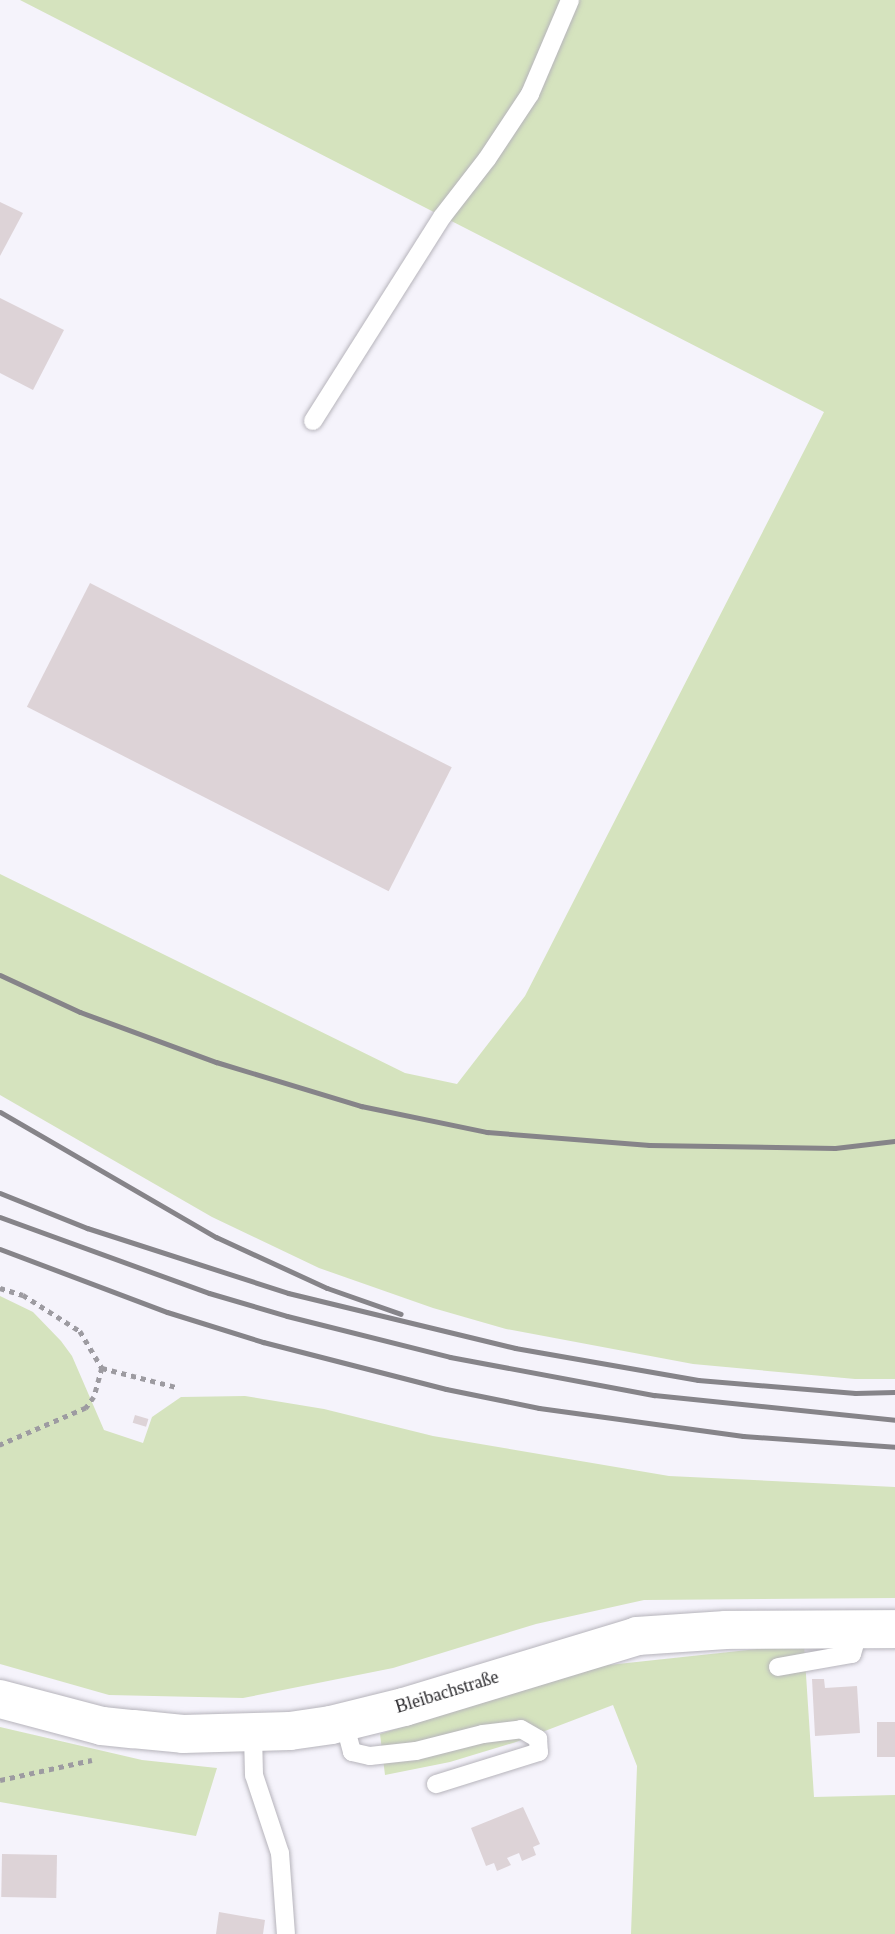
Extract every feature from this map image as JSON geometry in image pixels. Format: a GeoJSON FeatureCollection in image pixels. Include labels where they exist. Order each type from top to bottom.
{"type":"FeatureCollection","features":[{"type":"Feature","properties":{"kind":"main road","name":"Bleibachstraße"},"geometry":{"type":"LineString","coordinates":[[0,1699],[102,1726],[183,1734],[253,1734],[344,1722],[637,1636],[726,1630],[877,1629]]}},
{"type":"Feature","properties":{"kind":"lane"},"geometry":{"type":"LineString","coordinates":[[313,421],[442,217],[487,159],[530,94],[570,0]]}},
{"type":"Feature","properties":{"kind":"lane"},"geometry":{"type":"LineString","coordinates":[[778,1667],[852,1654],[877,1629]]}},
{"type":"Feature","properties":{"kind":"lane"},"geometry":{"type":"LineString","coordinates":[[344,1722],[352,1752],[370,1756],[416,1751],[483,1734],[521,1729],[538,1739],[540,1752],[436,1784]]}},
{"type":"Feature","properties":{"kind":"lane"},"geometry":{"type":"LineString","coordinates":[[253,1734],[254,1775],[280,1853],[286,1934]]}},
{"type":"Feature","properties":{"kind":"path"},"geometry":{"type":"LineString","coordinates":[[0,1288],[23,1295],[80,1332],[102,1368],[176,1387]]}},
{"type":"Feature","properties":{"kind":"path"},"geometry":{"type":"LineString","coordinates":[[0,1445],[86,1408],[94,1397],[102,1368]]}},
{"type":"Feature","properties":{"kind":"path"},"geometry":{"type":"LineString","coordinates":[[0,1780],[111,1756],[133,1729]]}},
{"type":"Feature","properties":{"kind":"green space"},"geometry":{"type":"Polygon","coordinates":[[[20,0],[895,0],[895,1379],[855,1379],[693,1364],[506,1329],[433,1308],[319,1268],[212,1217],[0,1095],[0,874],[405,1073],[457,1084],[525,996],[824,412],[20,0]]]}},
{"type":"Feature","properties":{"kind":"green space"},"geometry":{"type":"Polygon","coordinates":[[[0,1296],[33,1312],[61,1341],[72,1356],[104,1430],[143,1443],[152,1417],[181,1397],[245,1396],[324,1409],[433,1436],[669,1476],[895,1487],[895,1598],[644,1600],[536,1624],[393,1668],[243,1698],[109,1695],[0,1664],[0,1296]]]}},
{"type":"Feature","properties":{"kind":"green space"},"geometry":{"type":"Polygon","coordinates":[[[804,1644],[814,1797],[895,1795],[895,1934],[631,1934],[637,1766],[613,1705],[516,1742],[450,1762],[385,1775],[380,1734],[590,1667],[804,1644]]]}},
{"type":"Feature","properties":{"kind":"green space"},"geometry":{"type":"Polygon","coordinates":[[[0,1727],[142,1760],[217,1768],[196,1836],[0,1802],[0,1727]]]}},
{"type":"Feature","properties":{"kind":"building"},"geometry":{"type":"Polygon","coordinates":[[[0,202],[23,213],[0,256],[0,202]]]}},
{"type":"Feature","properties":{"kind":"building"},"geometry":{"type":"Polygon","coordinates":[[[0,298],[64,330],[33,390],[0,373],[0,298]]]}},
{"type":"Feature","properties":{"kind":"building"},"geometry":{"type":"Polygon","coordinates":[[[90,583],[452,767],[389,891],[27,707],[90,583]]]}},
{"type":"Feature","properties":{"kind":"building"},"geometry":{"type":"Polygon","coordinates":[[[135,1415],[148,1419],[146,1427],[133,1423],[135,1415]]]}},
{"type":"Feature","properties":{"kind":"building"},"geometry":{"type":"Polygon","coordinates":[[[812,1679],[824,1679],[825,1688],[857,1686],[860,1733],[815,1736],[812,1679]]]}},
{"type":"Feature","properties":{"kind":"building"},"geometry":{"type":"Polygon","coordinates":[[[877,1722],[895,1722],[895,1757],[877,1757],[877,1722]]]}},
{"type":"Feature","properties":{"kind":"building"},"geometry":{"type":"Polygon","coordinates":[[[523,1807],[540,1844],[533,1847],[536,1855],[522,1861],[519,1853],[507,1858],[511,1865],[497,1871],[494,1863],[486,1866],[471,1828],[523,1807]]]}},
{"type":"Feature","properties":{"kind":"building"},"geometry":{"type":"Polygon","coordinates":[[[2,1854],[57,1855],[56,1898],[1,1897],[2,1854]]]}},
{"type":"Feature","properties":{"kind":"building"},"geometry":{"type":"Polygon","coordinates":[[[219,1912],[265,1920],[263,1934],[216,1934],[219,1912]]]}},
{"type":"Feature","properties":{"kind":"railway"},"geometry":{"type":"LineString","coordinates":[[0,975],[80,1012],[216,1062],[361,1106],[487,1132],[649,1145],[835,1148],[895,1141]]}},
{"type":"Feature","properties":{"kind":"railway"},"geometry":{"type":"LineString","coordinates":[[0,1112],[216,1237],[327,1288],[401,1314]]}},
{"type":"Feature","properties":{"kind":"railway"},"geometry":{"type":"LineString","coordinates":[[0,1193],[87,1228],[288,1293],[515,1348],[698,1380],[855,1393],[895,1392]]}},
{"type":"Feature","properties":{"kind":"railway"},"geometry":{"type":"LineString","coordinates":[[0,1217],[209,1293],[287,1316],[450,1357],[654,1395],[895,1420]]}},
{"type":"Feature","properties":{"kind":"railway"},"geometry":{"type":"LineString","coordinates":[[0,1249],[167,1312],[263,1342],[446,1389],[539,1408],[743,1436],[895,1447]]}}]}
